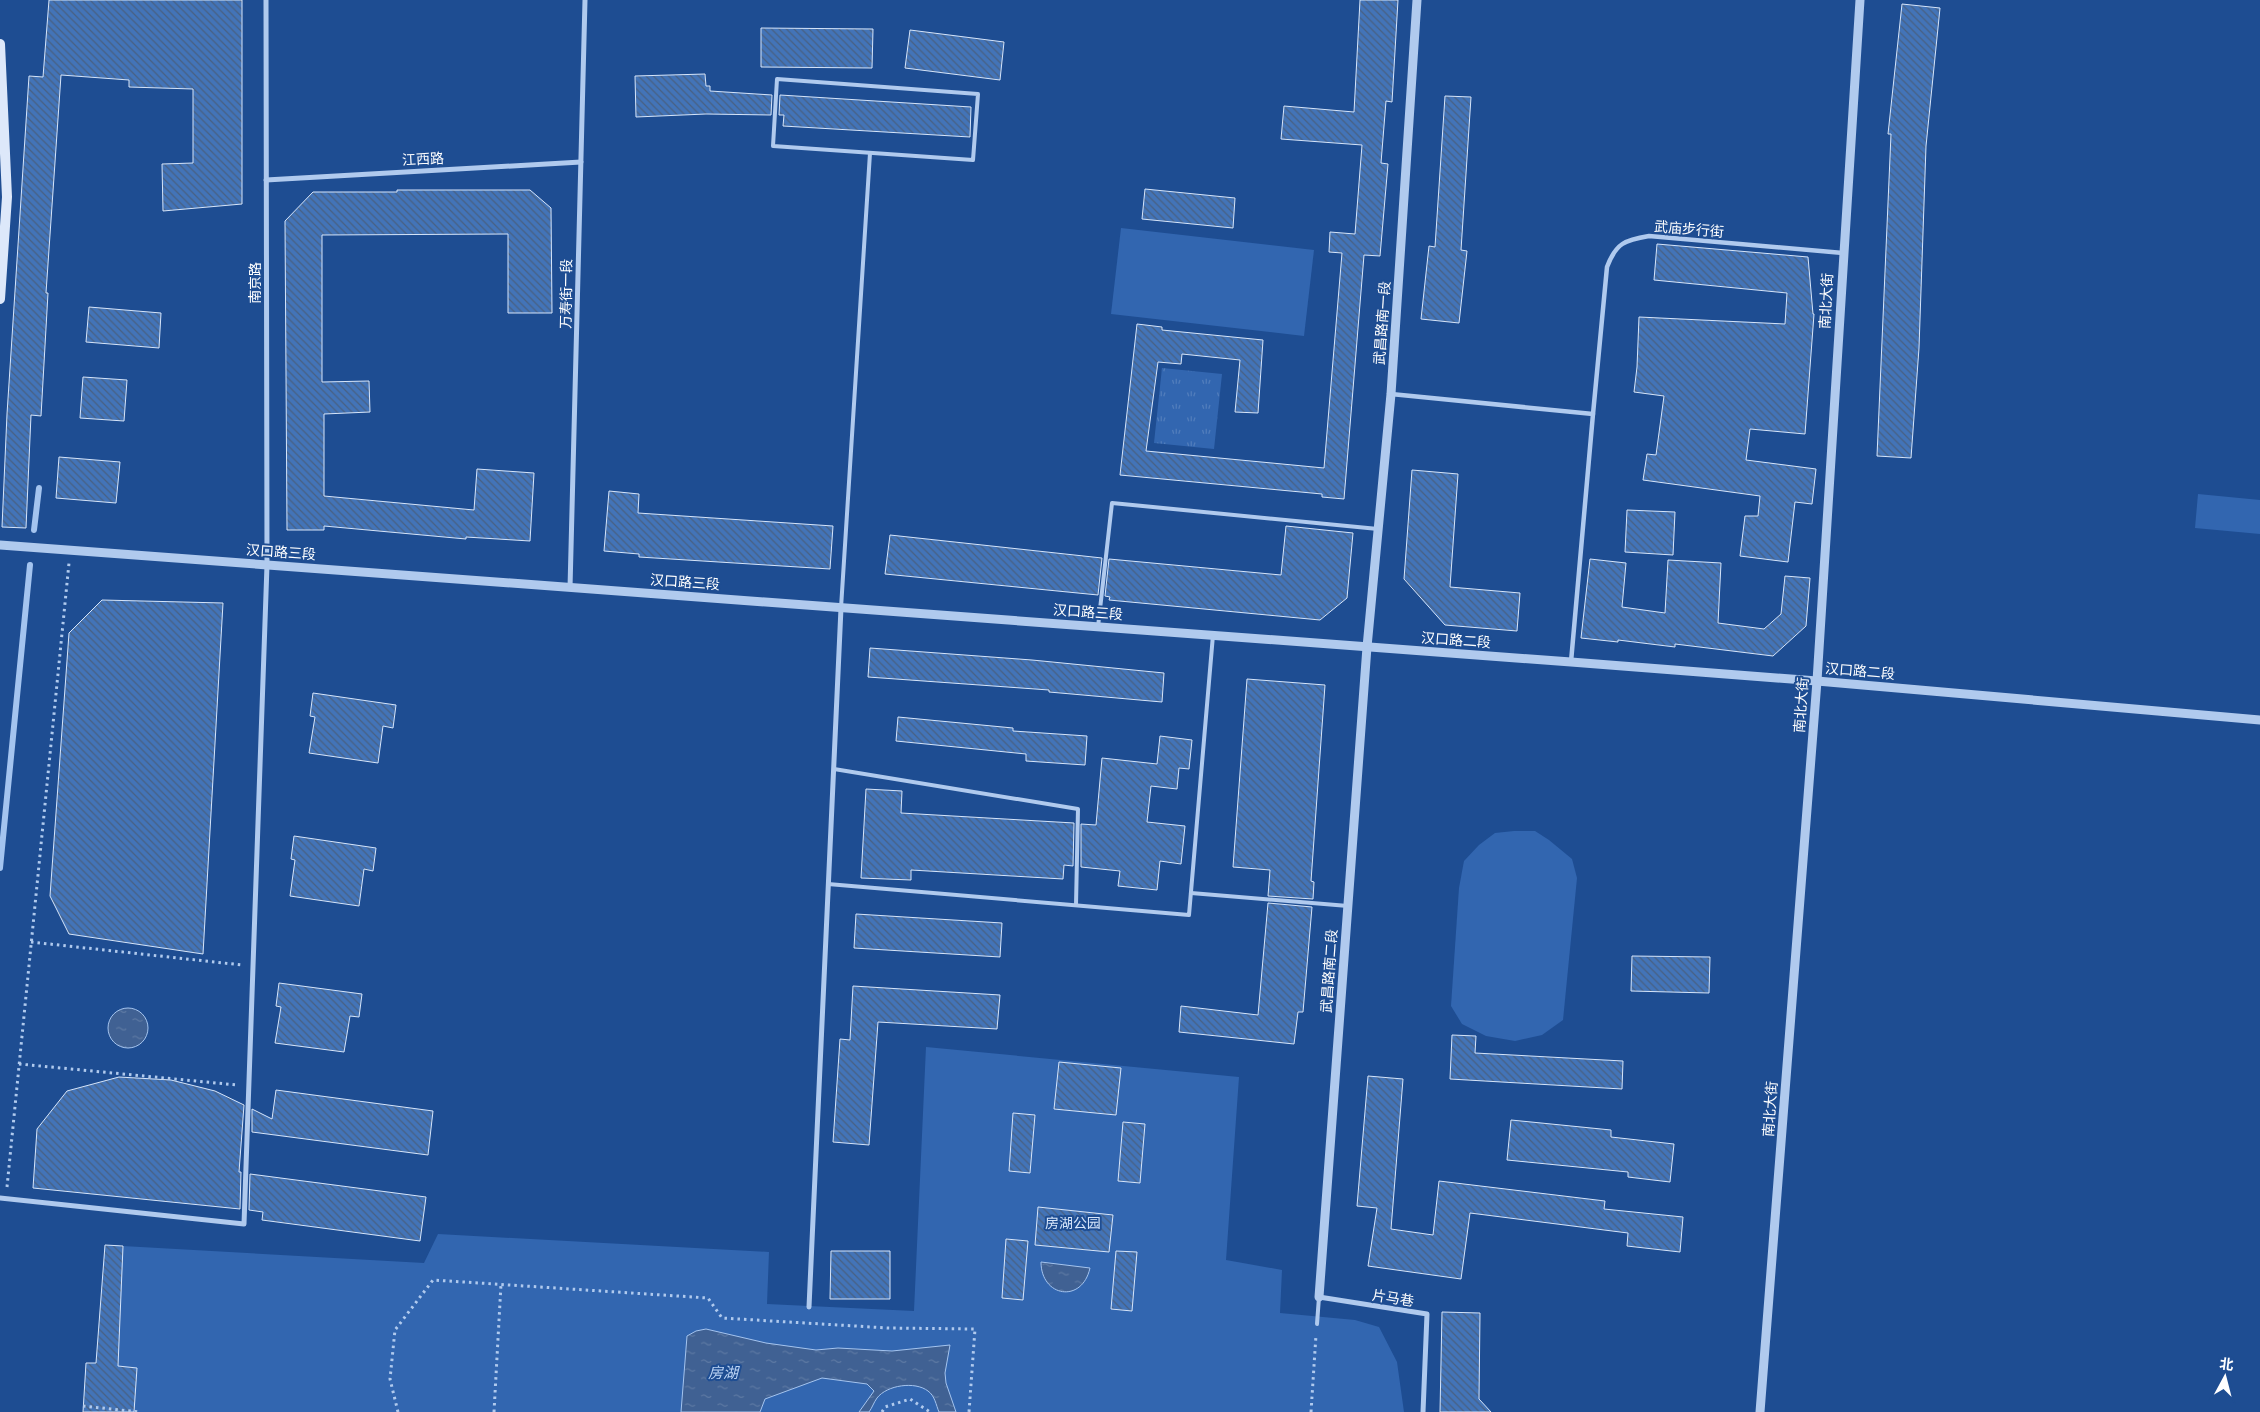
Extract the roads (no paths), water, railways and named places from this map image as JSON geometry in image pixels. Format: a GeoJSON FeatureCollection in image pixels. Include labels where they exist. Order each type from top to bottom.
{"type":"FeatureCollection","features":[{"type":"Feature","properties":{"kind":"main road"},"geometry":{"type":"LineString","coordinates":[[0,44],[7,198],[0,299]]}},
{"type":"Feature","properties":{"kind":"street","name":"南京路"},"geometry":{"type":"LineString","coordinates":[[3,1199],[244,1224],[267,565],[266,0]]}},
{"type":"Feature","properties":{"kind":"street","name":"万寿街一段"},"geometry":{"type":"LineString","coordinates":[[570,588],[585,0]]}},
{"type":"Feature","properties":{"kind":"street","name":"武昌路南一段"},"geometry":{"type":"LineString","coordinates":[[1367,647],[1391,394],[1417,0]]}},
{"type":"Feature","properties":{"kind":"street","name":"南北大街"},"geometry":{"type":"LineString","coordinates":[[1760,1412],[1817,681],[1860,0]]}},
{"type":"Feature","properties":{"kind":"street","name":"江西路"},"geometry":{"type":"LineString","coordinates":[[266,180],[581,162]]}},
{"type":"Feature","properties":{"kind":"street","name":"武庙步行街"},"geometry":{"type":"LineString","coordinates":[[1571,662],[1607,267],[1613,250],[1629,239],[1650,236],[1843,253]]}},
{"type":"Feature","properties":{"kind":"street"},"geometry":{"type":"LineString","coordinates":[[1391,394],[1593,414]]}},
{"type":"Feature","properties":{"kind":"street","name":"汉口路三段"},"geometry":{"type":"LineString","coordinates":[[0,545],[1367,647]]}},
{"type":"Feature","properties":{"kind":"street"},"geometry":{"type":"LineString","coordinates":[[809,1307],[841,608]]}},
{"type":"Feature","properties":{"kind":"street","name":"汉口路二段"},"geometry":{"type":"LineString","coordinates":[[1367,647],[1817,681],[2260,720]]}},
{"type":"Feature","properties":{"kind":"street","name":"武昌路南二段"},"geometry":{"type":"LineString","coordinates":[[1319,1297],[1367,647]]}},
{"type":"Feature","properties":{"kind":"street","name":"片马巷"},"geometry":{"type":"LineString","coordinates":[[1319,1297],[1427,1314],[1422,1412]]}},
{"type":"Feature","properties":{"kind":"lane"},"geometry":{"type":"LineString","coordinates":[[777,79],[978,94],[973,160],[870,153],[773,146],[777,79]]}},
{"type":"Feature","properties":{"kind":"lane"},"geometry":{"type":"LineString","coordinates":[[841,608],[870,153]]}},
{"type":"Feature","properties":{"kind":"lane"},"geometry":{"type":"LineString","coordinates":[[1098,627],[1112,503],[1378,529]]}},
{"type":"Feature","properties":{"kind":"lane"},"geometry":{"type":"LineString","coordinates":[[828,884],[1189,915],[1213,636]]}},
{"type":"Feature","properties":{"kind":"lane"},"geometry":{"type":"LineString","coordinates":[[834,769],[1078,809],[1076,905]]}},
{"type":"Feature","properties":{"kind":"lane"},"geometry":{"type":"LineString","coordinates":[[1191,893],[1348,906]]}},
{"type":"Feature","properties":{"kind":"lane"},"geometry":{"type":"LineString","coordinates":[[1317,1324],[1319,1297]]}},
{"type":"Feature","properties":{"kind":"water"},"geometry":{"type":"Polygon","coordinates":[[[132,1008],[139,1011],[145,1017],[148,1028],[147,1036],[139,1045],[132,1048],[124,1048],[117,1045],[109,1036],[108,1024],[111,1017],[120,1009],[132,1008]]]}},
{"type":"Feature","properties":{"kind":"water"},"geometry":{"type":"Polygon","coordinates":[[[1041,1262],[1090,1268],[1086,1280],[1079,1287],[1071,1291],[1062,1292],[1054,1289],[1048,1283],[1043,1274],[1041,1262]]]}},
{"type":"Feature","properties":{"kind":"water","name":"房湖"},"geometry":{"type":"Polygon","coordinates":[[[706,1329],[766,1343],[816,1350],[838,1348],[892,1351],[950,1345],[945,1373],[946,1383],[956,1412],[939,1412],[934,1398],[928,1391],[909,1385],[887,1390],[877,1398],[869,1412],[859,1412],[874,1391],[867,1384],[822,1378],[765,1399],[760,1412],[681,1412],[687,1336],[696,1331],[706,1329]]]}},
{"type":"Feature","properties":{"kind":"waterway"},"geometry":{"type":"LineString","coordinates":[[34,530],[39,488]]}},
{"type":"Feature","properties":{"kind":"waterway"},"geometry":{"type":"LineString","coordinates":[[0,868],[30,565]]}},
{"type":"Feature","properties":{"kind":"park label","name":"房湖公园"},"geometry":{"type":"Point","coordinates":[1073,1223]}}]}
